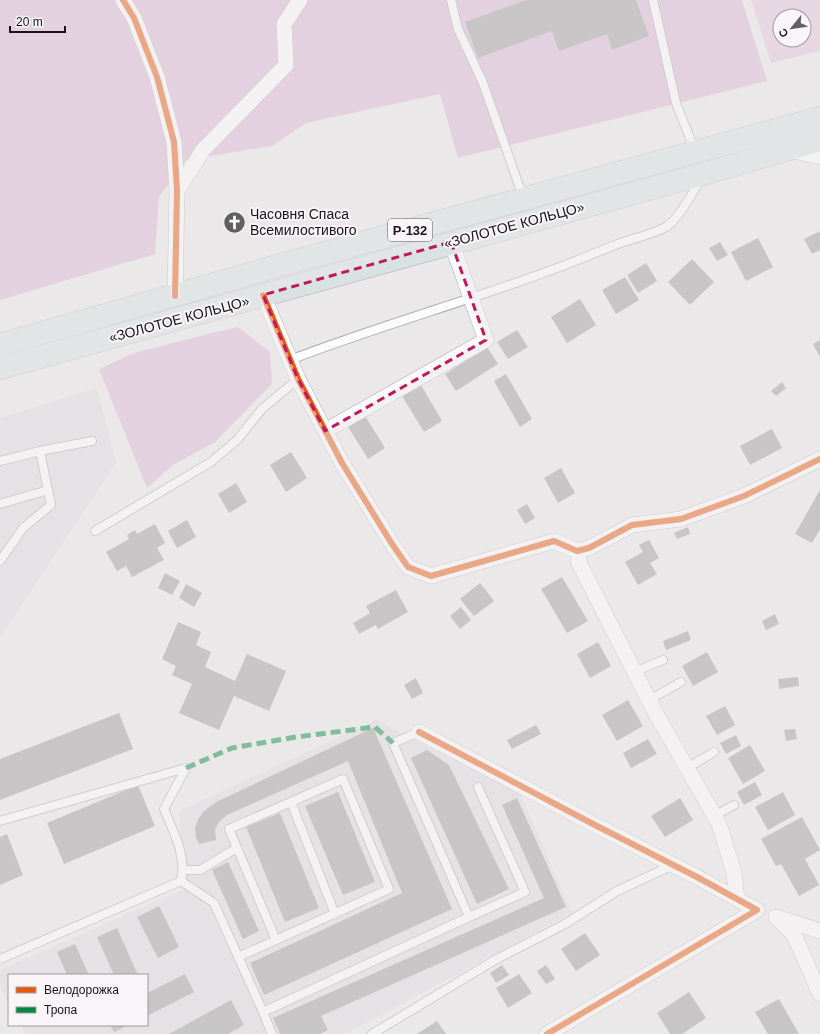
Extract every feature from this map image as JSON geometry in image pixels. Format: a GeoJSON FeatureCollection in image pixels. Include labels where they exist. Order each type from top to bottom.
{"type":"FeatureCollection","features":[{"type":"Feature","properties":{"kind":"highway","name":"«ЗОЛОТОЕ КОЛЬЦО»"},"geometry":{"type":"LineString","coordinates":[[0,345],[289,263],[820,118]]}},
{"type":"Feature","properties":{"kind":"highway","name":"«ЗОЛОТОЕ КОЛЬЦО»"},"geometry":{"type":"LineString","coordinates":[[0,368],[451,242],[703,174],[820,140]]}},
{"type":"Feature","properties":{"kind":"street"},"geometry":{"type":"LineString","coordinates":[[123,0],[134,18],[157,77],[174,142],[177,191],[175,296]]}},
{"type":"Feature","properties":{"kind":"street"},"geometry":{"type":"LineString","coordinates":[[177,191],[203,150],[286,65],[284,24],[300,0]]}},
{"type":"Feature","properties":{"kind":"street"},"geometry":{"type":"LineString","coordinates":[[758,135],[786,150],[820,157]]}},
{"type":"Feature","properties":{"kind":"street"},"geometry":{"type":"LineString","coordinates":[[325,431],[486,340],[451,242]]}},
{"type":"Feature","properties":{"kind":"street"},"geometry":{"type":"LineString","coordinates":[[263,295],[298,379],[342,464],[408,567],[431,576],[554,541],[577,551],[589,548],[632,526],[681,519],[744,496],[820,459]]}},
{"type":"Feature","properties":{"kind":"street"},"geometry":{"type":"LineString","coordinates":[[577,551],[579,563],[634,672],[719,824],[734,873],[738,899]]}},
{"type":"Feature","properties":{"kind":"street"},"geometry":{"type":"LineString","coordinates":[[419,732],[757,910],[820,931]]}},
{"type":"Feature","properties":{"kind":"street"},"geometry":{"type":"LineString","coordinates":[[547,1034],[757,910]]}},
{"type":"Feature","properties":{"kind":"street"},"geometry":{"type":"LineString","coordinates":[[776,917],[794,935],[820,994]]}},
{"type":"Feature","properties":{"kind":"lane"},"geometry":{"type":"LineString","coordinates":[[451,0],[458,29],[483,83],[524,200]]}},
{"type":"Feature","properties":{"kind":"lane"},"geometry":{"type":"LineString","coordinates":[[653,0],[676,102],[695,153]]}},
{"type":"Feature","properties":{"kind":"lane"},"geometry":{"type":"LineString","coordinates":[[290,360],[325,346],[470,297],[491,292],[667,226],[682,209],[703,174]]}},
{"type":"Feature","properties":{"kind":"lane"},"geometry":{"type":"LineString","coordinates":[[95,531],[211,462],[237,440],[262,409],[298,379]]}},
{"type":"Feature","properties":{"kind":"lane"},"geometry":{"type":"LineString","coordinates":[[0,461],[40,450],[92,441]]}},
{"type":"Feature","properties":{"kind":"lane"},"geometry":{"type":"LineString","coordinates":[[0,561],[4,552],[23,528],[51,505],[40,450]]}},
{"type":"Feature","properties":{"kind":"lane"},"geometry":{"type":"LineString","coordinates":[[0,504],[48,490]]}},
{"type":"Feature","properties":{"kind":"lane"},"geometry":{"type":"LineString","coordinates":[[634,672],[663,660]]}},
{"type":"Feature","properties":{"kind":"lane"},"geometry":{"type":"LineString","coordinates":[[649,700],[681,682]]}},
{"type":"Feature","properties":{"kind":"lane"},"geometry":{"type":"LineString","coordinates":[[419,732],[393,743],[470,917]]}},
{"type":"Feature","properties":{"kind":"lane"},"geometry":{"type":"LineString","coordinates":[[687,768],[714,752]]}},
{"type":"Feature","properties":{"kind":"lane"},"geometry":{"type":"LineString","coordinates":[[0,821],[186,768],[164,809],[178,842],[184,870],[181,881]]}},
{"type":"Feature","properties":{"kind":"lane"},"geometry":{"type":"LineString","coordinates":[[238,957],[276,940],[334,914],[389,889],[343,779],[229,829],[276,940]]}},
{"type":"Feature","properties":{"kind":"lane"},"geometry":{"type":"LineString","coordinates":[[263,1012],[525,892],[478,787]]}},
{"type":"Feature","properties":{"kind":"lane"},"geometry":{"type":"LineString","coordinates":[[291,802],[334,914]]}},
{"type":"Feature","properties":{"kind":"lane"},"geometry":{"type":"LineString","coordinates":[[714,816],[734,805]]}},
{"type":"Feature","properties":{"kind":"lane"},"geometry":{"type":"LineString","coordinates":[[184,870],[200,870],[237,848]]}},
{"type":"Feature","properties":{"kind":"lane"},"geometry":{"type":"LineString","coordinates":[[372,1034],[495,960],[565,924],[617,890],[673,865]]}},
{"type":"Feature","properties":{"kind":"lane"},"geometry":{"type":"LineString","coordinates":[[181,881],[214,903],[272,1034]]}},
{"type":"Feature","properties":{"kind":"lane"},"geometry":{"type":"LineString","coordinates":[[0,959],[181,881]]}},
{"type":"Feature","properties":{"kind":"highlighted area"},"geometry":{"type":"Polygon","coordinates":[[[451,242],[486,340],[325,431],[298,379],[263,295],[451,242]]]}},
{"type":"Feature","properties":{"kind":"shaded area"},"geometry":{"type":"Polygon","coordinates":[[[0,0],[742,0],[767,81],[458,158],[440,94],[306,123],[272,146],[186,160],[159,197],[155,254],[0,300],[0,0]]]}},
{"type":"Feature","properties":{"kind":"shaded area"},"geometry":{"type":"Polygon","coordinates":[[[751,0],[820,0],[820,51],[771,63],[751,0]]]}},
{"type":"Feature","properties":{"kind":"shaded area"},"geometry":{"type":"Polygon","coordinates":[[[238,327],[270,352],[272,384],[215,442],[173,465],[147,488],[99,369],[134,353],[238,327]]]}},
{"type":"Feature","properties":{"kind":"shaded area"},"geometry":{"type":"Polygon","coordinates":[[[97,388],[116,463],[0,638],[0,418],[97,388]]]}},
{"type":"Feature","properties":{"kind":"shaded area"},"geometry":{"type":"Polygon","coordinates":[[[376,720],[520,793],[572,913],[345,1034],[25,1034],[21,1026],[148,1026],[148,974],[8,974],[8,1001],[0,986],[0,970],[186,888],[179,811],[376,720]]]}},
{"type":"Feature","properties":{"kind":"building"},"geometry":{"type":"Polygon","coordinates":[[[526,0],[636,0],[649,36],[612,50],[607,34],[559,51],[552,31],[478,58],[465,22],[526,0]]]}},
{"type":"Feature","properties":{"kind":"building"},"geometry":{"type":"Polygon","coordinates":[[[820,231],[820,250],[812,254],[804,239],[820,231]]]}},
{"type":"Feature","properties":{"kind":"building"},"geometry":{"type":"Polygon","coordinates":[[[758,238],[773,267],[746,281],[731,252],[758,238]]]}},
{"type":"Feature","properties":{"kind":"building"},"geometry":{"type":"Polygon","coordinates":[[[720,242],[728,255],[717,261],[709,248],[720,242]]]}},
{"type":"Feature","properties":{"kind":"building"},"geometry":{"type":"Polygon","coordinates":[[[692,259],[714,282],[690,305],[668,282],[692,259]]]}},
{"type":"Feature","properties":{"kind":"building"},"geometry":{"type":"Polygon","coordinates":[[[646,263],[657,281],[638,293],[627,275],[646,263]]]}},
{"type":"Feature","properties":{"kind":"building"},"geometry":{"type":"Polygon","coordinates":[[[625,277],[639,300],[616,314],[602,290],[625,277]]]}},
{"type":"Feature","properties":{"kind":"building"},"geometry":{"type":"Polygon","coordinates":[[[580,299],[596,325],[567,343],[551,317],[580,299]]]}},
{"type":"Feature","properties":{"kind":"building"},"geometry":{"type":"Polygon","coordinates":[[[517,330],[528,347],[508,359],[497,342],[517,330]]]}},
{"type":"Feature","properties":{"kind":"building"},"geometry":{"type":"Polygon","coordinates":[[[820,340],[820,357],[813,344],[820,340]]]}},
{"type":"Feature","properties":{"kind":"building"},"geometry":{"type":"Polygon","coordinates":[[[487,347],[498,364],[456,391],[445,374],[487,347]]]}},
{"type":"Feature","properties":{"kind":"building"},"geometry":{"type":"Polygon","coordinates":[[[506,374],[532,419],[520,427],[494,381],[506,374]]]}},
{"type":"Feature","properties":{"kind":"building"},"geometry":{"type":"Polygon","coordinates":[[[782,382],[786,388],[776,396],[771,391],[782,382]]]}},
{"type":"Feature","properties":{"kind":"building"},"geometry":{"type":"Polygon","coordinates":[[[421,385],[442,421],[424,432],[402,396],[421,385]]]}},
{"type":"Feature","properties":{"kind":"building"},"geometry":{"type":"Polygon","coordinates":[[[364,414],[385,448],[368,459],[347,425],[364,414]]]}},
{"type":"Feature","properties":{"kind":"building"},"geometry":{"type":"Polygon","coordinates":[[[772,429],[782,448],[750,465],[740,446],[772,429]]]}},
{"type":"Feature","properties":{"kind":"building"},"geometry":{"type":"Polygon","coordinates":[[[291,452],[307,478],[286,492],[270,465],[291,452]]]}},
{"type":"Feature","properties":{"kind":"building"},"geometry":{"type":"Polygon","coordinates":[[[561,468],[575,493],[558,503],[544,478],[561,468]]]}},
{"type":"Feature","properties":{"kind":"building"},"geometry":{"type":"Polygon","coordinates":[[[236,483],[247,502],[229,513],[218,494],[236,483]]]}},
{"type":"Feature","properties":{"kind":"building"},"geometry":{"type":"Polygon","coordinates":[[[820,490],[820,529],[812,543],[795,534],[820,490]]]}},
{"type":"Feature","properties":{"kind":"building"},"geometry":{"type":"Polygon","coordinates":[[[527,504],[535,518],[525,524],[517,510],[527,504]]]}},
{"type":"Feature","properties":{"kind":"building"},"geometry":{"type":"Polygon","coordinates":[[[187,520],[196,537],[177,548],[168,531],[187,520]]]}},
{"type":"Feature","properties":{"kind":"building"},"geometry":{"type":"Polygon","coordinates":[[[155,524],[165,543],[157,548],[164,560],[132,577],[126,566],[117,571],[106,552],[129,539],[127,535],[135,530],[137,534],[155,524]]]}},
{"type":"Feature","properties":{"kind":"building"},"geometry":{"type":"Polygon","coordinates":[[[688,527],[690,534],[677,539],[674,533],[688,527]]]}},
{"type":"Feature","properties":{"kind":"building"},"geometry":{"type":"Polygon","coordinates":[[[649,540],[659,558],[650,563],[657,574],[638,585],[625,562],[643,552],[639,545],[649,540]]]}},
{"type":"Feature","properties":{"kind":"building"},"geometry":{"type":"Polygon","coordinates":[[[165,573],[180,581],[172,595],[158,588],[165,573]]]}},
{"type":"Feature","properties":{"kind":"building"},"geometry":{"type":"Polygon","coordinates":[[[562,577],[588,621],[567,633],[541,589],[562,577]]]}},
{"type":"Feature","properties":{"kind":"building"},"geometry":{"type":"Polygon","coordinates":[[[480,583],[494,601],[474,616],[460,599],[480,583]]]}},
{"type":"Feature","properties":{"kind":"building"},"geometry":{"type":"Polygon","coordinates":[[[186,584],[202,593],[194,607],[179,598],[186,584]]]}},
{"type":"Feature","properties":{"kind":"building"},"geometry":{"type":"Polygon","coordinates":[[[396,590],[408,612],[378,629],[376,625],[359,634],[353,623],[370,613],[366,606],[396,590]]]}},
{"type":"Feature","properties":{"kind":"building"},"geometry":{"type":"Polygon","coordinates":[[[461,607],[471,620],[460,629],[450,616],[461,607]]]}},
{"type":"Feature","properties":{"kind":"building"},"geometry":{"type":"Polygon","coordinates":[[[775,614],[779,624],[766,630],[762,621],[775,614]]]}},
{"type":"Feature","properties":{"kind":"building"},"geometry":{"type":"Polygon","coordinates":[[[178,622],[201,632],[196,645],[211,652],[205,667],[235,681],[247,654],[286,671],[269,711],[234,696],[219,730],[179,713],[192,684],[172,675],[176,666],[162,659],[178,622]]]}},
{"type":"Feature","properties":{"kind":"building"},"geometry":{"type":"Polygon","coordinates":[[[688,631],[691,640],[666,650],[663,641],[688,631]]]}},
{"type":"Feature","properties":{"kind":"building"},"geometry":{"type":"Polygon","coordinates":[[[598,642],[611,666],[590,678],[577,654],[598,642]]]}},
{"type":"Feature","properties":{"kind":"building"},"geometry":{"type":"Polygon","coordinates":[[[707,652],[718,672],[693,686],[682,666],[707,652]]]}},
{"type":"Feature","properties":{"kind":"building"},"geometry":{"type":"Polygon","coordinates":[[[798,677],[799,686],[779,689],[778,679],[798,677]]]}},
{"type":"Feature","properties":{"kind":"building"},"geometry":{"type":"Polygon","coordinates":[[[416,678],[423,693],[412,699],[404,685],[416,678]]]}},
{"type":"Feature","properties":{"kind":"building"},"geometry":{"type":"Polygon","coordinates":[[[628,700],[643,726],[617,741],[602,715],[628,700]]]}},
{"type":"Feature","properties":{"kind":"building"},"geometry":{"type":"Polygon","coordinates":[[[725,706],[735,725],[717,735],[706,716],[725,706]]]}},
{"type":"Feature","properties":{"kind":"building"},"geometry":{"type":"Polygon","coordinates":[[[119,713],[133,749],[0,800],[0,759],[119,713]]]}},
{"type":"Feature","properties":{"kind":"building"},"geometry":{"type":"Polygon","coordinates":[[[536,725],[541,734],[512,749],[507,740],[536,725]]]}},
{"type":"Feature","properties":{"kind":"building"},"geometry":{"type":"Polygon","coordinates":[[[375,727],[375,732],[452,909],[264,995],[250,963],[402,893],[348,761],[227,815],[219,822],[215,829],[216,840],[199,844],[196,838],[195,828],[198,819],[204,811],[216,802],[375,727]]]}},
{"type":"Feature","properties":{"kind":"building"},"geometry":{"type":"Polygon","coordinates":[[[795,729],[797,739],[786,741],[784,730],[795,729]]]}},
{"type":"Feature","properties":{"kind":"building"},"geometry":{"type":"Polygon","coordinates":[[[736,735],[741,746],[726,754],[720,743],[736,735]]]}},
{"type":"Feature","properties":{"kind":"building"},"geometry":{"type":"Polygon","coordinates":[[[648,739],[657,754],[631,768],[623,753],[648,739]]]}},
{"type":"Feature","properties":{"kind":"building"},"geometry":{"type":"Polygon","coordinates":[[[750,745],[765,771],[743,784],[728,758],[750,745]]]}},
{"type":"Feature","properties":{"kind":"building"},"geometry":{"type":"Polygon","coordinates":[[[427,750],[449,765],[509,889],[477,904],[411,758],[427,750]]]}},
{"type":"Feature","properties":{"kind":"building"},"geometry":{"type":"Polygon","coordinates":[[[755,782],[762,795],[744,805],[737,792],[755,782]]]}},
{"type":"Feature","properties":{"kind":"building"},"geometry":{"type":"Polygon","coordinates":[[[138,785],[155,826],[64,864],[47,823],[138,785]]]}},
{"type":"Feature","properties":{"kind":"building"},"geometry":{"type":"Polygon","coordinates":[[[338,792],[375,882],[343,895],[305,806],[338,792]]]}},
{"type":"Feature","properties":{"kind":"building"},"geometry":{"type":"Polygon","coordinates":[[[783,792],[795,815],[768,830],[755,807],[783,792]]]}},
{"type":"Feature","properties":{"kind":"building"},"geometry":{"type":"Polygon","coordinates":[[[517,798],[566,907],[321,1016],[328,1030],[320,1034],[280,1034],[273,1018],[544,898],[502,805],[517,798]]]}},
{"type":"Feature","properties":{"kind":"building"},"geometry":{"type":"Polygon","coordinates":[[[680,798],[693,820],[665,837],[651,816],[680,798]]]}},
{"type":"Feature","properties":{"kind":"building"},"geometry":{"type":"Polygon","coordinates":[[[280,813],[319,908],[285,922],[246,827],[280,813]]]}},
{"type":"Feature","properties":{"kind":"building"},"geometry":{"type":"Polygon","coordinates":[[[802,817],[820,850],[805,859],[819,885],[799,896],[781,864],[776,866],[761,839],[802,817]]]}},
{"type":"Feature","properties":{"kind":"building"},"geometry":{"type":"Polygon","coordinates":[[[7,834],[23,875],[0,885],[0,837],[7,834]]]}},
{"type":"Feature","properties":{"kind":"building"},"geometry":{"type":"Polygon","coordinates":[[[228,862],[259,931],[243,939],[212,870],[228,862]]]}},
{"type":"Feature","properties":{"kind":"building"},"geometry":{"type":"Polygon","coordinates":[[[159,906],[179,947],[158,958],[137,917],[159,906]]]}},
{"type":"Feature","properties":{"kind":"building"},"geometry":{"type":"Polygon","coordinates":[[[117,928],[138,974],[114,974],[97,937],[117,928]]]}},
{"type":"Feature","properties":{"kind":"building"},"geometry":{"type":"Polygon","coordinates":[[[585,933],[600,955],[576,971],[561,949],[585,933]]]}},
{"type":"Feature","properties":{"kind":"building"},"geometry":{"type":"Polygon","coordinates":[[[75,944],[89,974],[67,974],[57,952],[75,944]]]}},
{"type":"Feature","properties":{"kind":"building"},"geometry":{"type":"Polygon","coordinates":[[[502,965],[509,975],[496,983],[490,973],[502,965]]]}},
{"type":"Feature","properties":{"kind":"building"},"geometry":{"type":"Polygon","coordinates":[[[546,965],[555,979],[546,984],[537,971],[546,965]]]}},
{"type":"Feature","properties":{"kind":"building"},"geometry":{"type":"Polygon","coordinates":[[[185,974],[194,992],[148,1015],[148,992],[185,974]]]}},
{"type":"Feature","properties":{"kind":"building"},"geometry":{"type":"Polygon","coordinates":[[[519,974],[532,993],[508,1008],[496,988],[519,974]]]}},
{"type":"Feature","properties":{"kind":"building"},"geometry":{"type":"Polygon","coordinates":[[[689,992],[706,1018],[682,1034],[670,1034],[657,1013],[689,992]]]}},
{"type":"Feature","properties":{"kind":"building"},"geometry":{"type":"Polygon","coordinates":[[[779,999],[799,1034],[768,1034],[755,1012],[779,999]]]}},
{"type":"Feature","properties":{"kind":"building"},"geometry":{"type":"Polygon","coordinates":[[[231,1000],[244,1025],[228,1034],[169,1034],[231,1000]]]}},
{"type":"Feature","properties":{"kind":"building"},"geometry":{"type":"Polygon","coordinates":[[[437,1021],[446,1034],[417,1034],[437,1021]]]}},
{"type":"Feature","properties":{"kind":"building"},"geometry":{"type":"Polygon","coordinates":[[[111,1026],[126,1026],[114,1032],[111,1026]]]}},
{"type":"Feature","properties":{"kind":"marked path"},"geometry":{"type":"LineString","coordinates":[[186,768],[232,748],[296,737],[375,727],[393,743]]}},
{"type":"Feature","properties":{"kind":"cycle path"},"geometry":{"type":"LineString","coordinates":[[123,0],[134,18],[157,77],[174,142],[177,191],[175,296]]}},
{"type":"Feature","properties":{"kind":"cycle path"},"geometry":{"type":"LineString","coordinates":[[263,295],[298,379],[342,463],[408,567],[431,576],[554,541],[577,551],[589,548],[632,525],[681,519],[744,496],[820,459]]}},
{"type":"Feature","properties":{"kind":"cycle path"},"geometry":{"type":"LineString","coordinates":[[419,732],[697,877],[757,910],[547,1034]]}},
{"type":"Feature","properties":{"kind":"place","name":"Часовня Спаса Всемилостивого"},"geometry":{"type":"Point","coordinates":[234,222]}}]}
